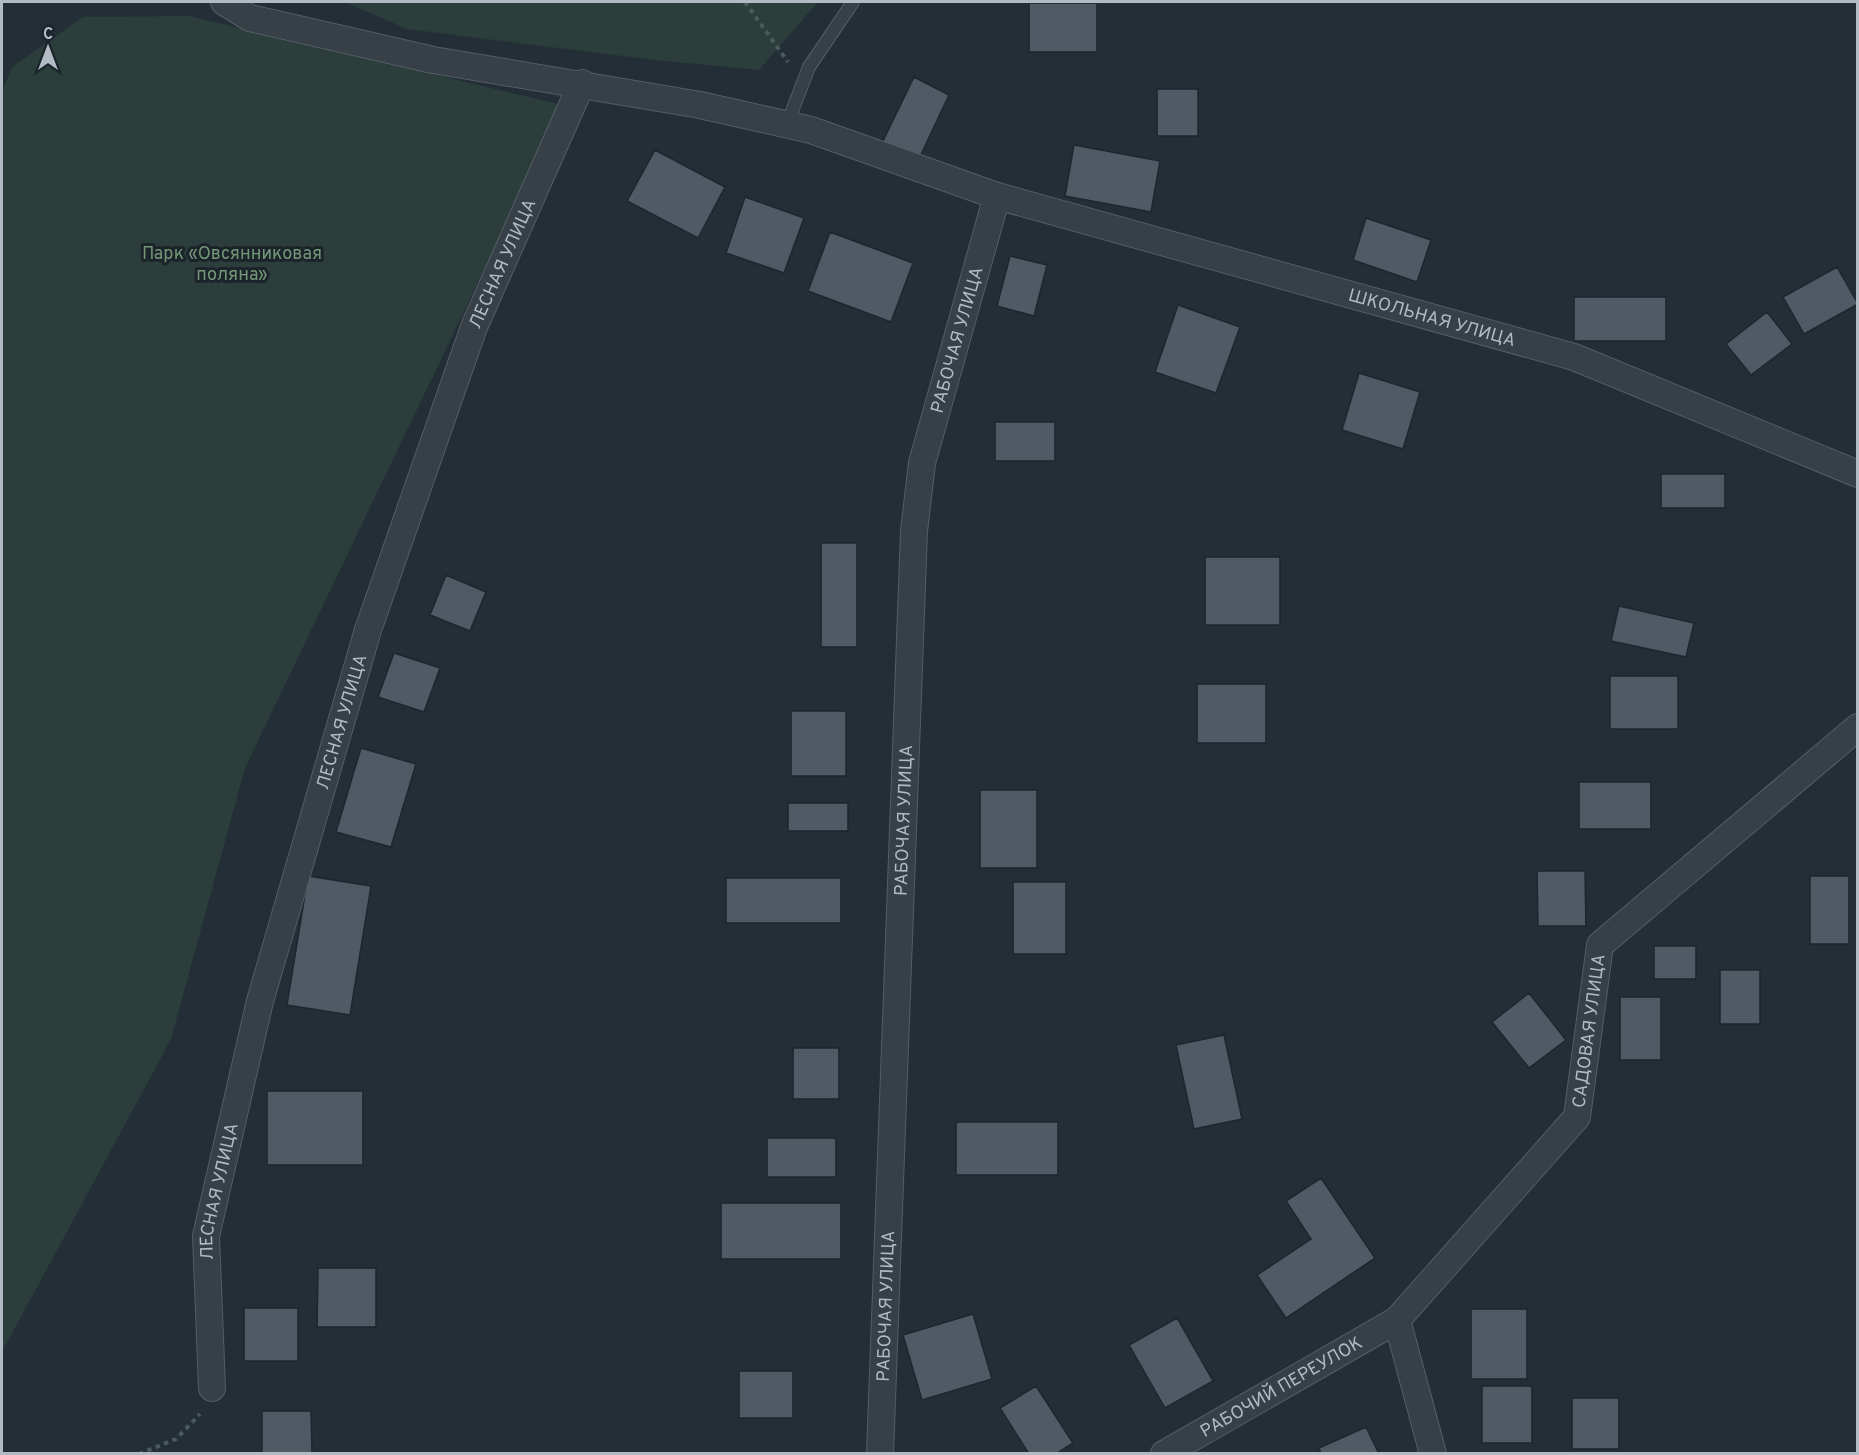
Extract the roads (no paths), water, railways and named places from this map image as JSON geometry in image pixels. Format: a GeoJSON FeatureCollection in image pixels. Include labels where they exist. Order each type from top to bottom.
{"type":"FeatureCollection","features":[{"type":"Feature","properties":{"kind":"street","name":"ШКОЛЬНАЯ УЛИЦА"},"geometry":{"type":"LineString","coordinates":[[224,2],[250,18],[433,60],[582,83],[787,124],[997,196],[1574,357],[1857,474]]}},
{"type":"Feature","properties":{"kind":"street","name":"ЛЕСНАЯ УЛИЦА"},"geometry":{"type":"LineString","coordinates":[[212,1388],[206,1236],[260,1001],[368,630],[470,338],[582,83]]}},
{"type":"Feature","properties":{"kind":"street","name":"РАБОЧАЯ УЛИЦА"},"geometry":{"type":"LineString","coordinates":[[880,1454],[914,531],[922,463],[997,196]]}},
{"type":"Feature","properties":{"kind":"street","name":"САДОВАЯ УЛИЦА"},"geometry":{"type":"LineString","coordinates":[[1396,1320],[1577,1117],[1600,945],[1857,727]]}},
{"type":"Feature","properties":{"kind":"street","name":"РАБОЧИЙ ПЕРЕУЛОК"},"geometry":{"type":"LineString","coordinates":[[1164,1454],[1396,1320]]}},
{"type":"Feature","properties":{"kind":"street"},"geometry":{"type":"LineString","coordinates":[[1396,1320],[1433,1454]]}},
{"type":"Feature","properties":{"kind":"lane"},"geometry":{"type":"LineString","coordinates":[[787,124],[809,67],[853,2]]}},
{"type":"Feature","properties":{"kind":"park label","name":"Парк «Овсянниковая поляна»"},"geometry":{"type":"Point","coordinates":[232,263]}}]}
